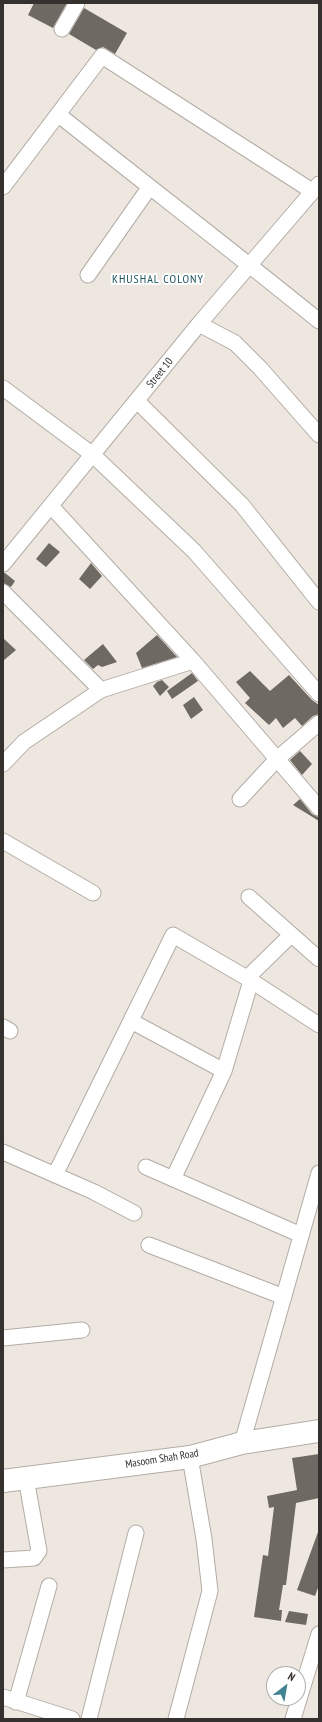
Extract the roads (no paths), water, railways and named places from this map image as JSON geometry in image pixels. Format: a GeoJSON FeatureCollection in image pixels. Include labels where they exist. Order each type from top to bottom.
{"type":"FeatureCollection","features":[{"type":"Feature","properties":{"kind":"main road","name":"Masoom Shah Road"},"geometry":{"type":"LineString","coordinates":[[3,1481],[190,1457],[242,1443],[319,1431]]}},
{"type":"Feature","properties":{"kind":"street"},"geometry":{"type":"LineString","coordinates":[[62,29],[77,3]]}},
{"type":"Feature","properties":{"kind":"street"},"geometry":{"type":"LineString","coordinates":[[3,187],[102,56],[316,188]]}},
{"type":"Feature","properties":{"kind":"street"},"geometry":{"type":"LineString","coordinates":[[58,115],[149,188],[251,265],[319,321]]}},
{"type":"Feature","properties":{"kind":"street"},"geometry":{"type":"LineString","coordinates":[[88,275],[149,188]]}},
{"type":"Feature","properties":{"kind":"street","name":"Street 10"},"geometry":{"type":"LineString","coordinates":[[3,564],[199,324],[316,188]]}},
{"type":"Feature","properties":{"kind":"street"},"geometry":{"type":"LineString","coordinates":[[199,324],[234,343],[260,368],[319,435]]}},
{"type":"Feature","properties":{"kind":"street"},"geometry":{"type":"LineString","coordinates":[[3,388],[93,455],[194,551],[319,694]]}},
{"type":"Feature","properties":{"kind":"street"},"geometry":{"type":"LineString","coordinates":[[137,401],[242,505],[319,602]]}},
{"type":"Feature","properties":{"kind":"street"},"geometry":{"type":"LineString","coordinates":[[51,506],[192,661],[319,808]]}},
{"type":"Feature","properties":{"kind":"street"},"geometry":{"type":"LineString","coordinates":[[3,592],[101,690]]}},
{"type":"Feature","properties":{"kind":"street"},"geometry":{"type":"LineString","coordinates":[[3,764],[24,742],[101,690],[192,661]]}},
{"type":"Feature","properties":{"kind":"street"},"geometry":{"type":"LineString","coordinates":[[240,799],[277,759],[319,723]]}},
{"type":"Feature","properties":{"kind":"street"},"geometry":{"type":"LineString","coordinates":[[3,841],[93,893]]}},
{"type":"Feature","properties":{"kind":"street"},"geometry":{"type":"LineString","coordinates":[[249,897],[319,959]]}},
{"type":"Feature","properties":{"kind":"street"},"geometry":{"type":"LineString","coordinates":[[173,1179],[224,1071],[249,979],[291,934]]}},
{"type":"Feature","properties":{"kind":"street"},"geometry":{"type":"LineString","coordinates":[[55,1175],[173,935],[249,979],[319,1024]]}},
{"type":"Feature","properties":{"kind":"street"},"geometry":{"type":"LineString","coordinates":[[131,1021],[224,1071]]}},
{"type":"Feature","properties":{"kind":"street"},"geometry":{"type":"LineString","coordinates":[[3,1152],[94,1192],[134,1213]]}},
{"type":"Feature","properties":{"kind":"street"},"geometry":{"type":"LineString","coordinates":[[146,1167],[301,1235]]}},
{"type":"Feature","properties":{"kind":"street"},"geometry":{"type":"LineString","coordinates":[[242,1443],[319,1174]]}},
{"type":"Feature","properties":{"kind":"street"},"geometry":{"type":"LineString","coordinates":[[148,1244],[284,1297]]}},
{"type":"Feature","properties":{"kind":"street"},"geometry":{"type":"LineString","coordinates":[[3,1338],[82,1330]]}},
{"type":"Feature","properties":{"kind":"street"},"geometry":{"type":"LineString","coordinates":[[176,1719],[210,1591],[204,1539],[190,1457]]}},
{"type":"Feature","properties":{"kind":"street"},"geometry":{"type":"LineString","coordinates":[[3,1560],[34,1558],[39,1551],[26,1478]]}},
{"type":"Feature","properties":{"kind":"street"},"geometry":{"type":"LineString","coordinates":[[89,1719],[136,1533]]}},
{"type":"Feature","properties":{"kind":"street"},"geometry":{"type":"LineString","coordinates":[[49,1586],[10,1699],[47,1715],[72,1719]]}},
{"type":"Feature","properties":{"kind":"street"},"geometry":{"type":"LineString","coordinates":[[293,1719],[319,1634]]}},
{"type":"Feature","properties":{"kind":"district","name":"KHUSHAL COLONY"},"geometry":{"type":"Point","coordinates":[158,280]}}]}
